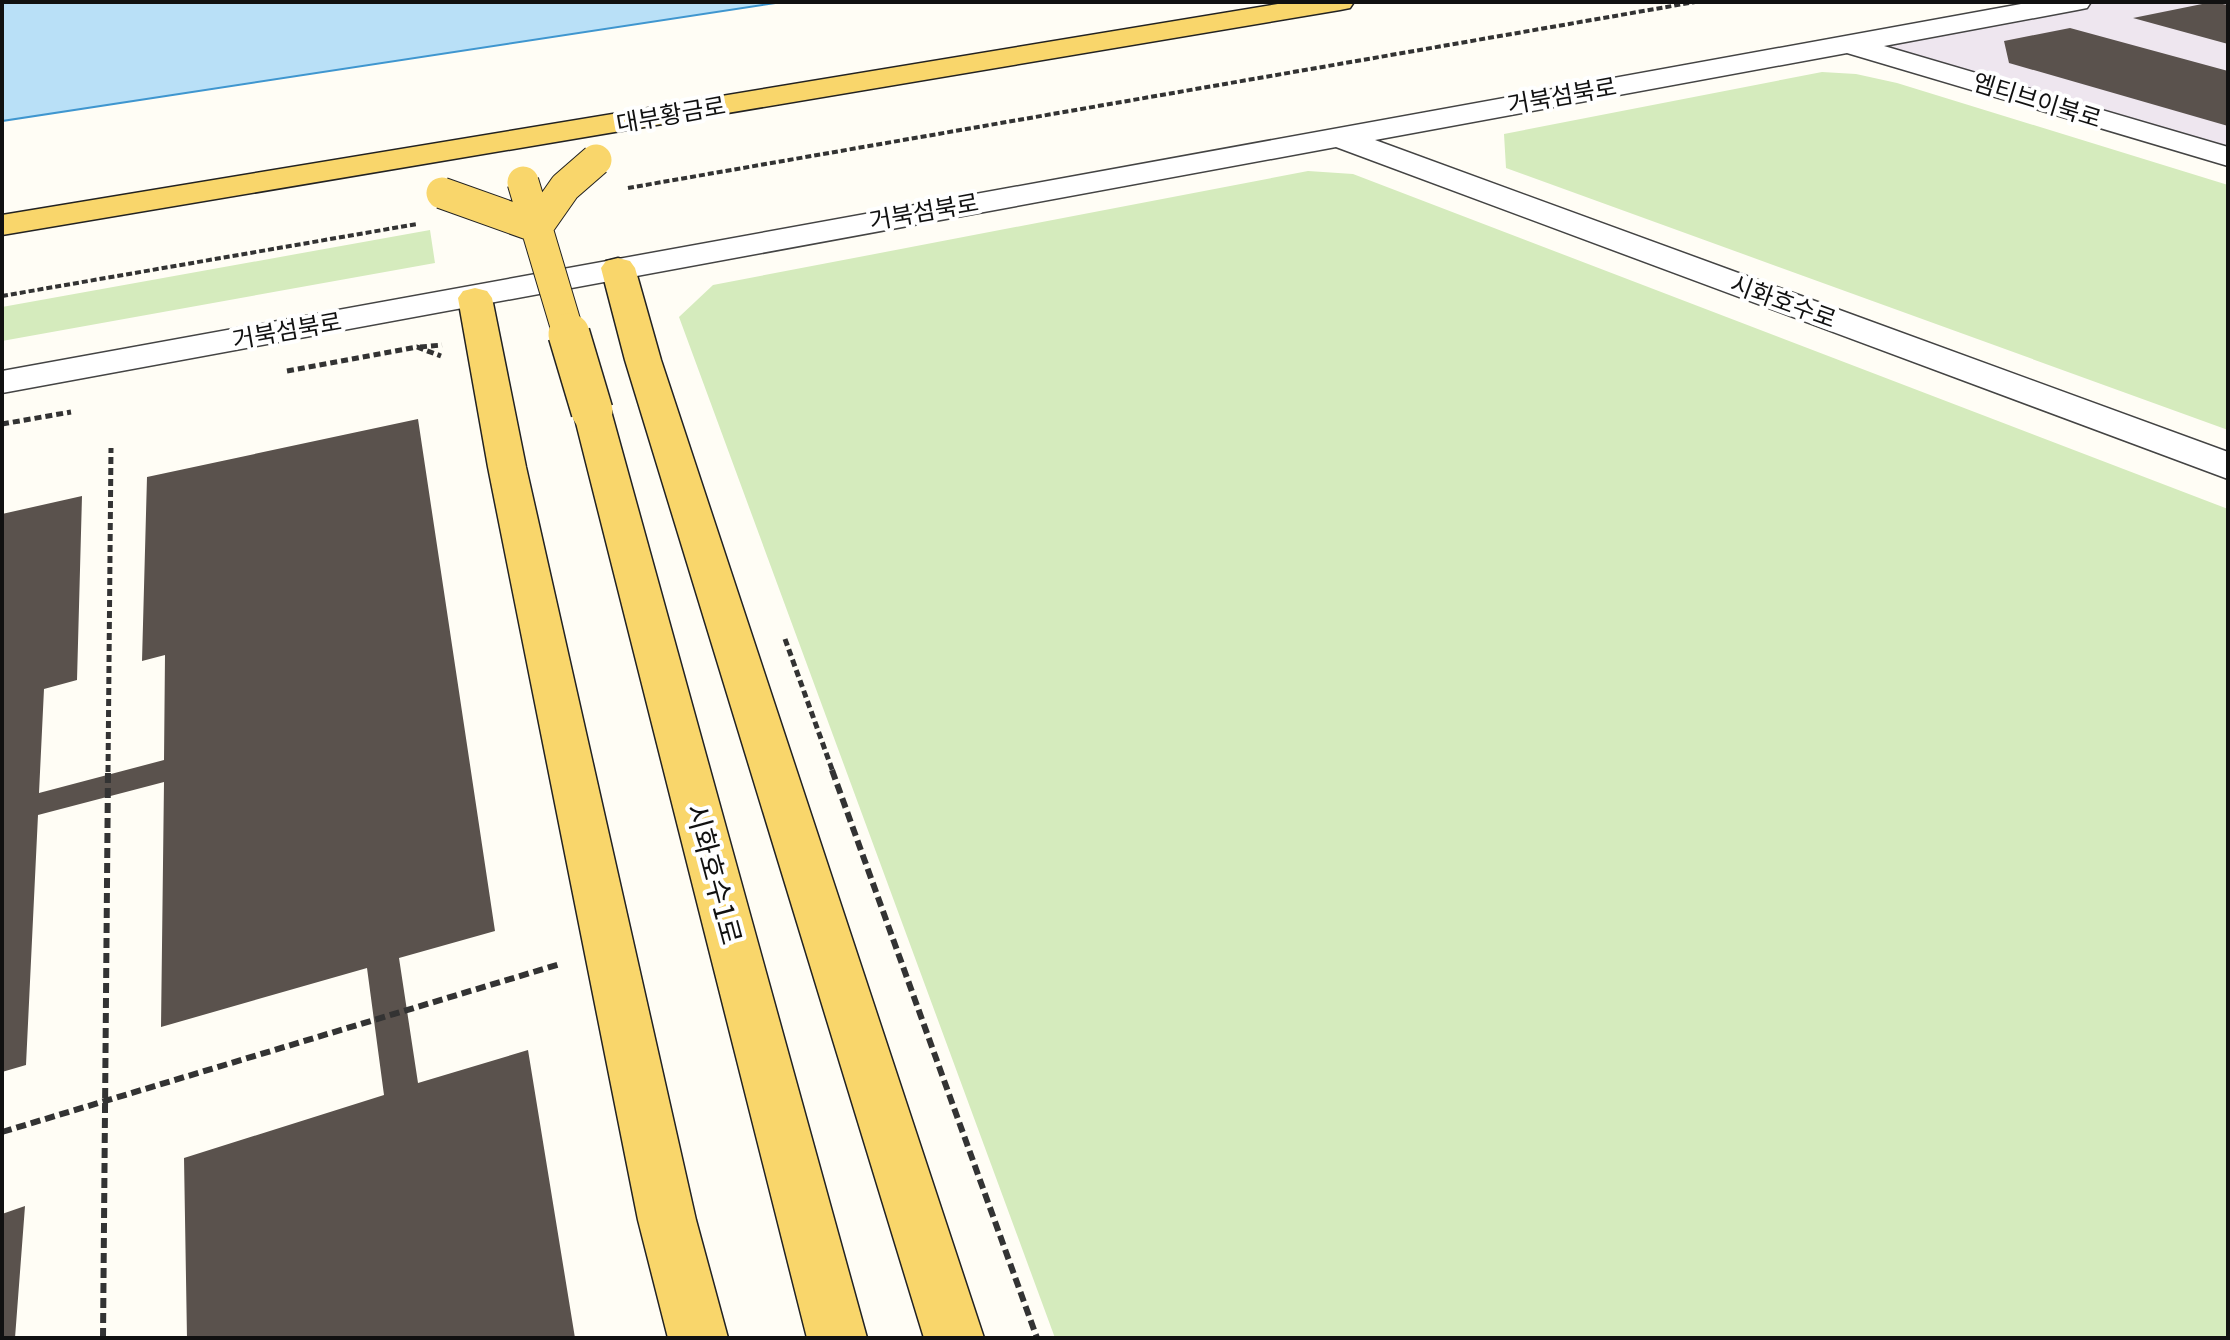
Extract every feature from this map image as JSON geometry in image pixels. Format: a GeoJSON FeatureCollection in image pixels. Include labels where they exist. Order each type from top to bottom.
{"type":"FeatureCollection","features":[{"type":"Feature","properties":{"kind":"main road"},"geometry":{"type":"LineString","coordinates":[[775,68],[1179,2]]}},
{"type":"Feature","properties":{"kind":"main road","name":"대부황금로"},"geometry":{"type":"LineString","coordinates":[[2,225],[277,178],[508,126],[712,108],[1340,2]]}},
{"type":"Feature","properties":{"kind":"main road"},"geometry":{"type":"LineString","coordinates":[[277,178],[394,182],[442,193],[537,227],[565,187],[606,152],[672,122],[712,108]]}},
{"type":"Feature","properties":{"kind":"main road","name":"시화호수1로"},"geometry":{"type":"LineString","coordinates":[[508,126],[592,411],[837,1338]]}},
{"type":"Feature","properties":{"kind":"main road"},"geometry":{"type":"LineString","coordinates":[[618,268],[643,360],[954,1338]]}},
{"type":"Feature","properties":{"kind":"main road"},"geometry":{"type":"LineString","coordinates":[[475,298],[507,467],[667,1220],[698,1338]]}},
{"type":"Feature","properties":{"kind":"street","name":"거북섬북로"},"geometry":{"type":"LineString","coordinates":[[2,382],[475,298],[618,268],[2077,2]]}},
{"type":"Feature","properties":{"kind":"street","name":"엠티브이북로"},"geometry":{"type":"LineString","coordinates":[[1847,44],[2228,157]]}},
{"type":"Feature","properties":{"kind":"street","name":"시화호수로"},"geometry":{"type":"LineString","coordinates":[[1338,137],[2228,466]]}},
{"type":"Feature","properties":{"kind":"path"},"geometry":{"type":"LineString","coordinates":[[613,190],[1695,2]]}},
{"type":"Feature","properties":{"kind":"path"},"geometry":{"type":"LineString","coordinates":[[2,296],[425,223]]}},
{"type":"Feature","properties":{"kind":"path"},"geometry":{"type":"LineString","coordinates":[[276,373],[417,347],[446,358]]}},
{"type":"Feature","properties":{"kind":"path"},"geometry":{"type":"LineString","coordinates":[[2,424],[71,412]]}},
{"type":"Feature","properties":{"kind":"path"},"geometry":{"type":"LineString","coordinates":[[103,1338],[111,448]]}},
{"type":"Feature","properties":{"kind":"path"},"geometry":{"type":"LineString","coordinates":[[783,635],[1037,1338]]}},
{"type":"Feature","properties":{"kind":"path"},"geometry":{"type":"LineString","coordinates":[[2,1132],[566,962]]}},
{"type":"Feature","properties":{"kind":"shaded area"},"geometry":{"type":"Polygon","coordinates":[[[2077,2],[2228,2],[2228,157],[1847,44],[2077,2]]]}},
{"type":"Feature","properties":{"kind":"green space"},"geometry":{"type":"Polygon","coordinates":[[[1822,72],[1856,74],[1897,83],[2228,185],[2228,430],[1506,168],[1504,134],[1822,72]]]}},
{"type":"Feature","properties":{"kind":"green space"},"geometry":{"type":"Polygon","coordinates":[[[1308,171],[1353,174],[2228,509],[2228,1338],[1055,1338],[679,317],[713,285],[1308,171]]]}},
{"type":"Feature","properties":{"kind":"green space"},"geometry":{"type":"Polygon","coordinates":[[[430,230],[435,263],[2,341],[2,307],[430,230]]]}},
{"type":"Feature","properties":{"kind":"water"},"geometry":{"type":"Polygon","coordinates":[[[2,2],[782,2],[2,121],[2,2]]]}},
{"type":"Feature","properties":{"kind":"building"},"geometry":{"type":"Polygon","coordinates":[[[2212,2],[2228,5],[2228,44],[2133,18],[2212,2]]]}},
{"type":"Feature","properties":{"kind":"building"},"geometry":{"type":"Polygon","coordinates":[[[2070,28],[2228,71],[2228,126],[2009,63],[2004,41],[2070,28]]]}},
{"type":"Feature","properties":{"kind":"building"},"geometry":{"type":"Polygon","coordinates":[[[418,419],[495,931],[399,958],[418,1083],[528,1050],[575,1338],[187,1338],[184,1158],[384,1095],[367,968],[161,1027],[164,782],[38,815],[26,1065],[2,1072],[2,514],[82,496],[77,680],[44,689],[39,793],[164,760],[165,655],[142,661],[147,477],[418,419]]]}},
{"type":"Feature","properties":{"kind":"building"},"geometry":{"type":"Polygon","coordinates":[[[25,1206],[15,1338],[2,1338],[2,1214],[25,1206]]]}}]}
